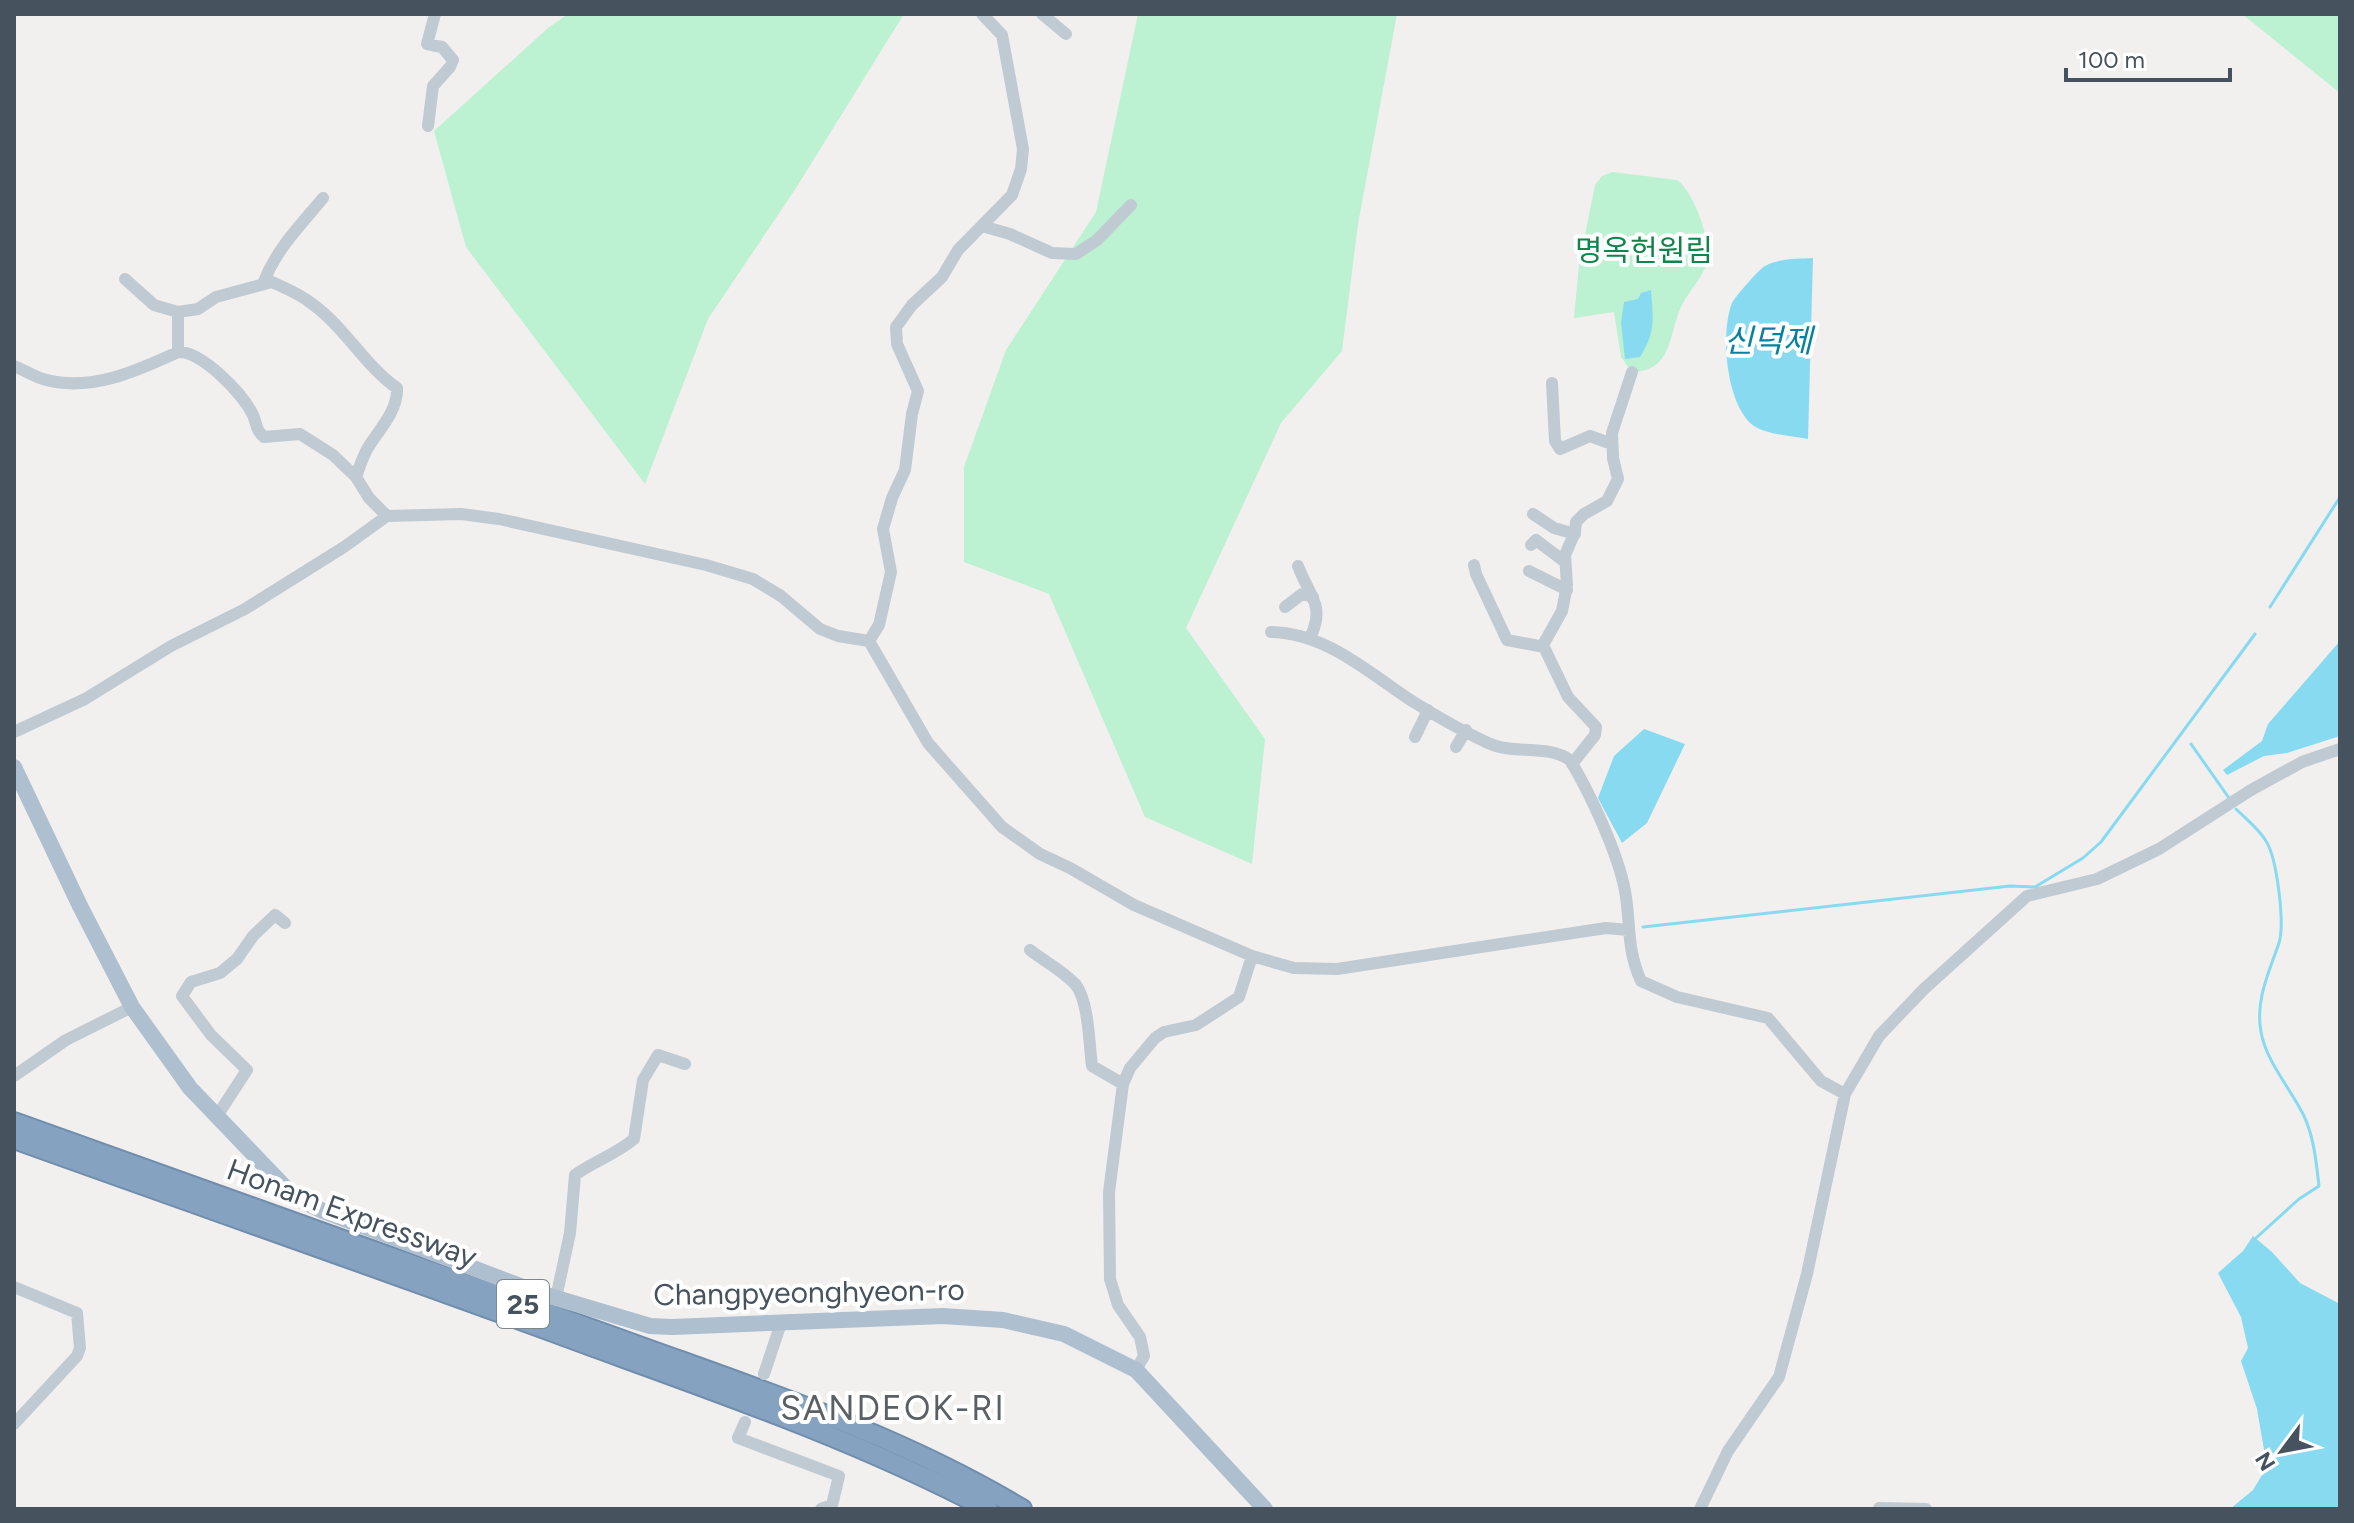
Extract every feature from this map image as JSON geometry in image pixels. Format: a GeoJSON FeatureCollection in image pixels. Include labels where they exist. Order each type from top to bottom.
{"type":"FeatureCollection","features":[{"type":"Feature","properties":{"kind":"highway","name":"Honam Expressway"},"geometry":{"type":"LineString","coordinates":[[14,1122],[818,1412],[936,1462],[1022,1509]]}},
{"type":"Feature","properties":{"kind":"highway","name":"Honam Expressway"},"geometry":{"type":"LineString","coordinates":[[14,1139],[498,1311],[833,1435],[915,1471],[988,1509]]}},
{"type":"Feature","properties":{"kind":"main road","name":"Changpyeonghyeon-ro"},"geometry":{"type":"LineString","coordinates":[[14,767],[132,1007],[190,1088],[302,1201],[356,1225],[556,1298],[650,1326],[943,1316],[1003,1320],[1064,1334],[1136,1370],[1265,1509]]}},
{"type":"Feature","properties":{"kind":"street"},"geometry":{"type":"LineString","coordinates":[[428,126],[433,86],[453,60],[442,47],[427,44],[435,14]]}},
{"type":"Feature","properties":{"kind":"street"},"geometry":{"type":"LineString","coordinates":[[869,641],[879,625],[891,572],[883,529],[905,470],[918,391],[897,344],[896,327],[912,305],[942,277],[958,250],[1012,195],[1021,169],[1023,149],[1002,35],[982,14]]}},
{"type":"Feature","properties":{"kind":"street"},"geometry":{"type":"LineString","coordinates":[[1042,14],[1066,34]]}},
{"type":"Feature","properties":{"kind":"street"},"geometry":{"type":"LineString","coordinates":[[263,284],[271,262],[282,245],[323,198]]}},
{"type":"Feature","properties":{"kind":"street"},"geometry":{"type":"LineString","coordinates":[[982,226],[1010,234],[1037,249],[1076,254],[1097,240],[1131,205]]}},
{"type":"Feature","properties":{"kind":"street"},"geometry":{"type":"LineString","coordinates":[[125,279],[154,305],[178,312],[198,309],[216,297],[272,282],[312,303],[352,341],[379,375],[397,388],[398,397],[366,449],[356,477]]}},
{"type":"Feature","properties":{"kind":"street"},"geometry":{"type":"LineString","coordinates":[[178,312],[178,352]]}},
{"type":"Feature","properties":{"kind":"street"},"geometry":{"type":"LineString","coordinates":[[14,366],[45,380],[78,382],[129,375],[186,351],[207,362],[221,375],[253,415],[256,430],[264,437],[300,434],[333,455],[356,477],[369,498],[387,516]]}},
{"type":"Feature","properties":{"kind":"street"},"geometry":{"type":"LineString","coordinates":[[1572,764],[1595,735],[1596,727],[1568,697],[1543,645],[1562,611],[1567,590],[1565,555],[1575,534],[1576,522],[1607,501],[1618,479],[1612,433],[1632,372]]}},
{"type":"Feature","properties":{"kind":"street"},"geometry":{"type":"LineString","coordinates":[[1552,383],[1555,441],[1560,449],[1590,436],[1612,444]]}},
{"type":"Feature","properties":{"kind":"street"},"geometry":{"type":"LineString","coordinates":[[14,732],[85,699],[171,646],[245,609],[387,516],[461,514],[499,519],[706,565],[753,579],[781,596],[820,629],[838,636],[869,641]]}},
{"type":"Feature","properties":{"kind":"street"},"geometry":{"type":"LineString","coordinates":[[1533,514],[1554,528],[1575,534]]}},
{"type":"Feature","properties":{"kind":"street"},"geometry":{"type":"LineString","coordinates":[[1531,545],[1536,540],[1565,562]]}},
{"type":"Feature","properties":{"kind":"street"},"geometry":{"type":"LineString","coordinates":[[1474,565],[1507,640],[1544,647]]}},
{"type":"Feature","properties":{"kind":"street"},"geometry":{"type":"LineString","coordinates":[[1298,566],[1318,606],[1316,624],[1310,638]]}},
{"type":"Feature","properties":{"kind":"street"},"geometry":{"type":"LineString","coordinates":[[1529,571],[1567,590]]}},
{"type":"Feature","properties":{"kind":"street"},"geometry":{"type":"LineString","coordinates":[[1285,607],[1302,594],[1313,597]]}},
{"type":"Feature","properties":{"kind":"street"},"geometry":{"type":"LineString","coordinates":[[1271,632],[1289,632],[1310,638],[1348,657],[1428,710],[1489,744],[1523,751],[1558,752],[1572,764],[1617,859],[1626,892],[1628,930],[1635,968],[1641,981],[1677,997],[1768,1018],[1821,1081],[1845,1094]]}},
{"type":"Feature","properties":{"kind":"street"},"geometry":{"type":"LineString","coordinates":[[869,641],[928,743],[1002,827],[1040,854],[1134,905],[1252,956],[1294,968],[1337,969],[1606,928],[1628,930]]}},
{"type":"Feature","properties":{"kind":"street"},"geometry":{"type":"LineString","coordinates":[[1415,737],[1428,710]]}},
{"type":"Feature","properties":{"kind":"street"},"geometry":{"type":"LineString","coordinates":[[1456,747],[1466,730]]}},
{"type":"Feature","properties":{"kind":"street"},"geometry":{"type":"LineString","coordinates":[[1700,1509],[1728,1451],[1779,1377],[1807,1274],[1845,1094],[1879,1036],[1924,989],[2027,896],[2097,879],[2159,849],[2251,790],[2302,762],[2340,749]]}},
{"type":"Feature","properties":{"kind":"street"},"geometry":{"type":"LineString","coordinates":[[217,1116],[247,1070],[211,1035],[182,996],[191,982],[220,973],[237,959],[253,936],[275,915],[285,923]]}},
{"type":"Feature","properties":{"kind":"street"},"geometry":{"type":"LineString","coordinates":[[1030,950],[1075,985],[1087,1010],[1092,1066],[1123,1084]]}},
{"type":"Feature","properties":{"kind":"street"},"geometry":{"type":"LineString","coordinates":[[1136,1370],[1144,1356],[1140,1337],[1118,1305],[1110,1279],[1109,1192],[1123,1084],[1130,1068],[1155,1038],[1164,1032],[1196,1025],[1239,997],[1252,956]]}},
{"type":"Feature","properties":{"kind":"street"},"geometry":{"type":"LineString","coordinates":[[14,1076],[66,1040],[132,1007]]}},
{"type":"Feature","properties":{"kind":"street"},"geometry":{"type":"LineString","coordinates":[[556,1298],[570,1233],[575,1175],[634,1139],[643,1080],[658,1055],[685,1064]]}},
{"type":"Feature","properties":{"kind":"street"},"geometry":{"type":"LineString","coordinates":[[14,1287],[77,1313],[80,1348],[77,1356],[14,1424]]}},
{"type":"Feature","properties":{"kind":"street"},"geometry":{"type":"LineString","coordinates":[[764,1374],[781,1323]]}},
{"type":"Feature","properties":{"kind":"street"},"geometry":{"type":"LineString","coordinates":[[745,1422],[738,1438],[839,1476],[832,1505],[821,1509]]}},
{"type":"Feature","properties":{"kind":"street"},"geometry":{"type":"LineString","coordinates":[[1879,1508],[1926,1509]]}},
{"type":"Feature","properties":{"kind":"green space"},"geometry":{"type":"Polygon","coordinates":[[[568,14],[904,14],[796,188],[708,319],[645,484],[466,247],[434,131],[548,28],[568,14]]]}},
{"type":"Feature","properties":{"kind":"green space"},"geometry":{"type":"Polygon","coordinates":[[[1138,14],[1397,14],[1358,224],[1342,351],[1281,423],[1186,628],[1265,739],[1252,864],[1145,817],[1049,594],[964,562],[964,467],[1006,350],[1096,212],[1138,14]]]}},
{"type":"Feature","properties":{"kind":"green space"},"geometry":{"type":"Polygon","coordinates":[[[2242,14],[2340,14],[2340,93],[2242,14]]]}},
{"type":"Feature","properties":{"kind":"green space","name":"명옥헌원림"},"geometry":{"type":"Polygon","coordinates":[[[1612,172],[1677,180],[1695,206],[1707,243],[1707,263],[1682,305],[1663,358],[1646,370],[1632,372],[1621,357],[1614,312],[1574,318],[1579,265],[1595,185],[1602,176],[1612,172]]]}},
{"type":"Feature","properties":{"kind":"water","name":"신덕제"},"geometry":{"type":"Polygon","coordinates":[[[1813,258],[1808,439],[1766,431],[1754,426],[1745,416],[1732,386],[1726,332],[1732,303],[1762,268],[1782,260],[1813,258]]]}},
{"type":"Feature","properties":{"kind":"water"},"geometry":{"type":"Polygon","coordinates":[[[1651,290],[1653,317],[1649,340],[1640,357],[1625,359],[1621,322],[1624,302],[1638,299],[1641,293],[1651,290]]]}},
{"type":"Feature","properties":{"kind":"water"},"geometry":{"type":"Polygon","coordinates":[[[2340,641],[2340,736],[2287,753],[2264,756],[2227,775],[2223,770],[2262,741],[2268,724],[2340,641]]]}},
{"type":"Feature","properties":{"kind":"water"},"geometry":{"type":"Polygon","coordinates":[[[1644,729],[1685,744],[1647,823],[1622,843],[1598,798],[1614,756],[1644,729]]]}},
{"type":"Feature","properties":{"kind":"water"},"geometry":{"type":"Polygon","coordinates":[[[2253,1236],[2300,1283],[2340,1304],[2340,1509],[2230,1509],[2253,1490],[2267,1467],[2257,1409],[2241,1361],[2248,1348],[2241,1317],[2218,1273],[2243,1251],[2253,1236]]]}},
{"type":"Feature","properties":{"kind":"waterway"},"geometry":{"type":"LineString","coordinates":[[2270,607],[2340,497]]}},
{"type":"Feature","properties":{"kind":"waterway"},"geometry":{"type":"LineString","coordinates":[[1643,927],[2010,886],[2035,887],[2083,858],[2101,842],[2255,634]]}},
{"type":"Feature","properties":{"kind":"waterway"},"geometry":{"type":"LineString","coordinates":[[2191,744],[2229,798]]}},
{"type":"Feature","properties":{"kind":"waterway"},"geometry":{"type":"LineString","coordinates":[[2236,809],[2263,837],[2274,861],[2281,934],[2261,998],[2261,1032],[2273,1064],[2307,1122],[2319,1186],[2299,1199],[2256,1238]]}},
{"type":"Feature","properties":{"kind":"district","name":"SANDEOK-RI"},"geometry":{"type":"Point","coordinates":[893,1408]}}]}
